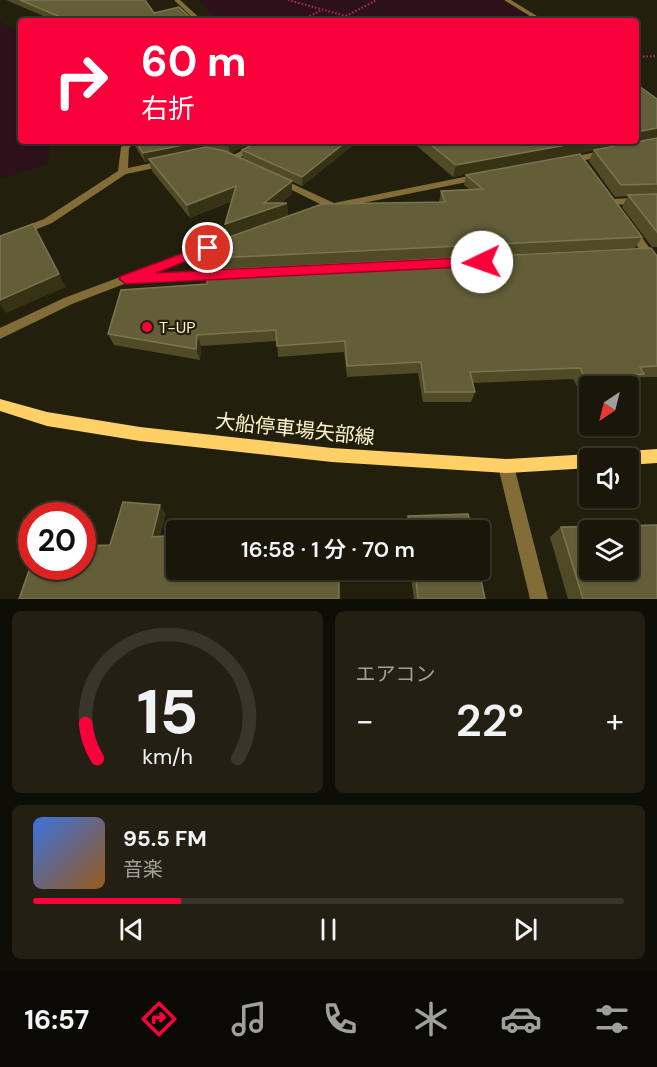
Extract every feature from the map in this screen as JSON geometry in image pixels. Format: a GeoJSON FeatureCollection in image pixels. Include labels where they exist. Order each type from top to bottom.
{"type":"FeatureCollection","features":[{"type":"Feature","properties":{"kind":"main road","name":"大船停車場矢部線"},"geometry":{"type":"LineString","coordinates":[[0,405],[47,419],[140,434],[332,455],[506,466],[579,462]]}},
{"type":"Feature","properties":{"kind":"main road"},"geometry":{"type":"LineString","coordinates":[[639,457],[657,456]]}},
{"type":"Feature","properties":{"kind":"street"},"geometry":{"type":"LineString","coordinates":[[177,0],[197,18]]}},
{"type":"Feature","properties":{"kind":"street"},"geometry":{"type":"LineString","coordinates":[[507,0],[537,18]]}},
{"type":"Feature","properties":{"kind":"street"},"geometry":{"type":"LineString","coordinates":[[123,172],[125,147],[129,144]]}},
{"type":"Feature","properties":{"kind":"street"},"geometry":{"type":"LineString","coordinates":[[231,159],[261,144]]}},
{"type":"Feature","properties":{"kind":"street"},"geometry":{"type":"LineString","coordinates":[[557,162],[582,163],[613,152]]}},
{"type":"Feature","properties":{"kind":"street"},"geometry":{"type":"LineString","coordinates":[[220,156],[241,163]]}},
{"type":"Feature","properties":{"kind":"street"},"geometry":{"type":"LineString","coordinates":[[0,240],[48,221],[123,172],[177,160]]}},
{"type":"Feature","properties":{"kind":"street"},"geometry":{"type":"LineString","coordinates":[[309,213],[332,205],[490,175]]}},
{"type":"Feature","properties":{"kind":"street"},"geometry":{"type":"LineString","coordinates":[[271,177],[332,205]]}},
{"type":"Feature","properties":{"kind":"street"},"geometry":{"type":"LineString","coordinates":[[657,200],[614,207],[657,266]]}},
{"type":"Feature","properties":{"kind":"street"},"geometry":{"type":"LineString","coordinates":[[0,334],[68,301],[242,236]]}},
{"type":"Feature","properties":{"kind":"street"},"geometry":{"type":"LineString","coordinates":[[126,279],[244,273]]}},
{"type":"Feature","properties":{"kind":"street"},"geometry":{"type":"LineString","coordinates":[[506,466],[538,599]]}},
{"type":"Feature","properties":{"kind":"path"},"geometry":{"type":"LineString","coordinates":[[288,0],[346,16],[377,0]]}},
{"type":"Feature","properties":{"kind":"path"},"geometry":{"type":"LineString","coordinates":[[306,18],[323,10]]}},
{"type":"Feature","properties":{"kind":"path"},"geometry":{"type":"LineString","coordinates":[[639,57],[657,56]]}},
{"type":"Feature","properties":{"kind":"shaded area"},"geometry":{"type":"Polygon","coordinates":[[[198,0],[502,0],[533,18],[216,18],[198,0]]]}},
{"type":"Feature","properties":{"kind":"shaded area"},"geometry":{"type":"Polygon","coordinates":[[[0,22],[18,32],[18,144],[50,144],[47,164],[0,179],[0,22]]]}},
{"type":"Feature","properties":{"kind":"building"},"geometry":{"type":"Polygon","coordinates":[[[20,0],[145,0],[154,13],[179,7],[191,18],[63,18],[20,0]]]}},
{"type":"Feature","properties":{"kind":"building"},"geometry":{"type":"Polygon","coordinates":[[[639,86],[657,99],[657,128],[639,131],[639,86]]]}},
{"type":"Feature","properties":{"kind":"building"},"geometry":{"type":"Polygon","coordinates":[[[657,138],[657,184],[621,185],[594,150],[639,144],[639,141],[657,138]]]}},
{"type":"Feature","properties":{"kind":"building"},"geometry":{"type":"Polygon","coordinates":[[[137,144],[188,144],[143,153],[137,144]]]}},
{"type":"Feature","properties":{"kind":"building"},"geometry":{"type":"Polygon","coordinates":[[[253,144],[343,144],[302,177],[242,150],[253,144]]]}},
{"type":"Feature","properties":{"kind":"building"},"geometry":{"type":"Polygon","coordinates":[[[430,144],[572,144],[456,165],[430,144]]]}},
{"type":"Feature","properties":{"kind":"building"},"geometry":{"type":"Polygon","coordinates":[[[206,147],[225,151],[292,181],[264,203],[287,203],[225,224],[236,186],[187,205],[149,159],[206,147]]]}},
{"type":"Feature","properties":{"kind":"building"},"geometry":{"type":"Polygon","coordinates":[[[580,154],[642,237],[216,258],[221,240],[322,204],[445,202],[441,191],[483,189],[466,175],[580,154]]]}},
{"type":"Feature","properties":{"kind":"building"},"geometry":{"type":"Polygon","coordinates":[[[657,194],[657,232],[628,195],[657,194]]]}},
{"type":"Feature","properties":{"kind":"building"},"geometry":{"type":"Polygon","coordinates":[[[33,224],[59,274],[0,300],[0,236],[33,224]]]}},
{"type":"Feature","properties":{"kind":"building"},"geometry":{"type":"Polygon","coordinates":[[[651,248],[657,256],[657,366],[640,367],[644,374],[614,376],[584,376],[580,368],[470,372],[475,392],[425,392],[421,362],[347,366],[345,341],[277,346],[276,330],[197,335],[196,349],[108,334],[121,290],[207,284],[207,278],[210,278],[212,270],[651,248]]]}},
{"type":"Feature","properties":{"kind":"building"},"geometry":{"type":"Polygon","coordinates":[[[123,502],[160,505],[152,537],[166,536],[166,580],[339,580],[339,599],[19,599],[26,580],[96,580],[96,546],[110,545],[123,502]]]}},
{"type":"Feature","properties":{"kind":"building"},"geometry":{"type":"Polygon","coordinates":[[[468,514],[469,520],[409,520],[408,516],[468,514]]]}},
{"type":"Feature","properties":{"kind":"building"},"geometry":{"type":"Polygon","coordinates":[[[639,525],[657,525],[657,599],[583,599],[561,527],[579,527],[579,580],[639,580],[639,525]]]}},
{"type":"Feature","properties":{"kind":"building"},"geometry":{"type":"Polygon","coordinates":[[[416,580],[481,580],[485,599],[418,599],[416,580]]]}},
{"type":"Feature","properties":{"kind":"place","name":"T-UP"},"geometry":{"type":"Point","coordinates":[147,327]}},
{"type":"Feature","properties":{"kind":"route"},"geometry":{"type":"LineString","coordinates":[[208,248],[126,279],[482,262]]}}]}
